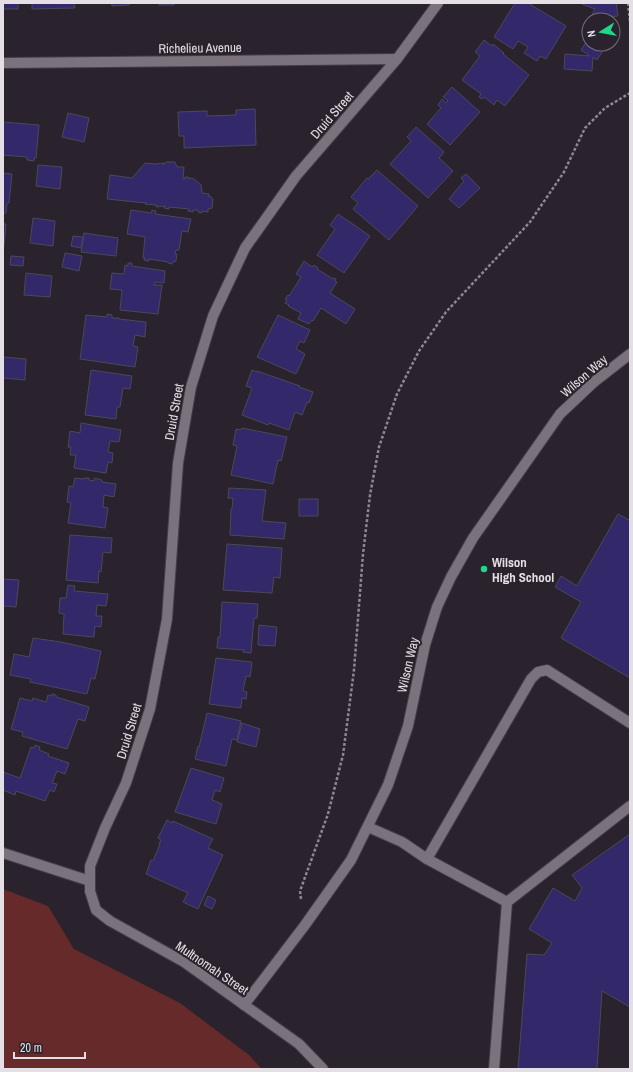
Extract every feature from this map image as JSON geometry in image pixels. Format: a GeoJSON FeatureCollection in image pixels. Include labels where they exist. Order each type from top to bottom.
{"type":"FeatureCollection","features":[{"type":"Feature","properties":{"kind":"street","name":"Druid Street"},"geometry":{"type":"LineString","coordinates":[[90,886],[90,866],[105,828],[126,783],[150,709],[167,619],[179,455],[191,387],[213,316],[245,248],[296,176],[397,59],[438,3]]}},
{"type":"Feature","properties":{"kind":"street","name":"Richelieu Avenue"},"geometry":{"type":"LineString","coordinates":[[3,63],[397,59]]}},
{"type":"Feature","properties":{"kind":"street","name":"Wilson Way"},"geometry":{"type":"LineString","coordinates":[[244,1005],[305,925],[351,860],[368,827],[388,785],[408,726],[425,645],[437,607],[450,577],[473,538],[560,414],[594,382],[630,354]]}},
{"type":"Feature","properties":{"kind":"street"},"geometry":{"type":"LineString","coordinates":[[427,859],[531,679],[538,672],[547,670],[630,723]]}},
{"type":"Feature","properties":{"kind":"street"},"geometry":{"type":"LineString","coordinates":[[494,1069],[507,902],[630,806]]}},
{"type":"Feature","properties":{"kind":"street"},"geometry":{"type":"LineString","coordinates":[[368,827],[402,842],[427,859],[507,902]]}},
{"type":"Feature","properties":{"kind":"street"},"geometry":{"type":"LineString","coordinates":[[3,853],[90,886]]}},
{"type":"Feature","properties":{"kind":"street","name":"Multnomah Street"},"geometry":{"type":"LineString","coordinates":[[90,886],[96,910],[110,921],[184,962],[299,1044],[323,1069]]}},
{"type":"Feature","properties":{"kind":"path"},"geometry":{"type":"LineString","coordinates":[[628,3],[630,21]]}},
{"type":"Feature","properties":{"kind":"path"},"geometry":{"type":"LineString","coordinates":[[305,925],[300,891],[328,814],[343,755],[354,670],[362,554],[370,495],[379,447],[397,394],[419,351],[446,312],[530,222],[564,172],[585,128],[605,108],[630,93]]}},
{"type":"Feature","properties":{"kind":"shaded area"},"geometry":{"type":"Polygon","coordinates":[[[3,889],[48,906],[74,949],[180,1003],[249,1055],[262,1069],[3,1069],[3,889]]]}},
{"type":"Feature","properties":{"kind":"building"},"geometry":{"type":"Polygon","coordinates":[[[3,3],[18,3],[18,9],[3,9],[3,3]]]}},
{"type":"Feature","properties":{"kind":"building"},"geometry":{"type":"Polygon","coordinates":[[[32,3],[74,3],[75,8],[32,9],[32,3]]]}},
{"type":"Feature","properties":{"kind":"building"},"geometry":{"type":"Polygon","coordinates":[[[112,3],[129,3],[129,5],[112,6],[112,3]]]}},
{"type":"Feature","properties":{"kind":"building"},"geometry":{"type":"Polygon","coordinates":[[[159,3],[174,3],[174,5],[159,5],[159,3]]]}},
{"type":"Feature","properties":{"kind":"building"},"geometry":{"type":"Polygon","coordinates":[[[515,3],[528,3],[566,26],[546,59],[540,56],[537,61],[524,53],[528,47],[518,41],[513,49],[494,37],[515,3]]]}},
{"type":"Feature","properties":{"kind":"building"},"geometry":{"type":"Polygon","coordinates":[[[616,3],[617,12],[594,12],[595,9],[582,4],[616,3]]]}},
{"type":"Feature","properties":{"kind":"building"},"geometry":{"type":"Polygon","coordinates":[[[484,40],[492,46],[493,44],[529,75],[505,106],[497,100],[494,105],[484,97],[482,99],[479,97],[481,94],[462,80],[480,56],[475,52],[484,40]]]}},
{"type":"Feature","properties":{"kind":"building"},"geometry":{"type":"Polygon","coordinates":[[[584,52],[602,52],[597,60],[593,57],[592,71],[564,69],[565,54],[590,56],[584,52]]]}},
{"type":"Feature","properties":{"kind":"building"},"geometry":{"type":"Polygon","coordinates":[[[452,87],[480,112],[450,145],[427,124],[441,108],[438,105],[442,99],[446,103],[448,101],[443,97],[452,87]]]}},
{"type":"Feature","properties":{"kind":"building"},"geometry":{"type":"Polygon","coordinates":[[[255,109],[256,145],[184,148],[184,136],[179,136],[178,112],[207,111],[207,116],[236,115],[236,110],[255,109]]]}},
{"type":"Feature","properties":{"kind":"building"},"geometry":{"type":"Polygon","coordinates":[[[68,113],[89,118],[84,142],[62,137],[68,113]]]}},
{"type":"Feature","properties":{"kind":"building"},"geometry":{"type":"Polygon","coordinates":[[[3,122],[39,125],[36,158],[34,158],[34,161],[27,160],[27,157],[3,155],[3,122]]]}},
{"type":"Feature","properties":{"kind":"building"},"geometry":{"type":"Polygon","coordinates":[[[416,127],[444,152],[439,158],[453,171],[428,198],[390,164],[411,141],[407,137],[416,127]]]}},
{"type":"Feature","properties":{"kind":"building"},"geometry":{"type":"Polygon","coordinates":[[[166,162],[175,162],[177,167],[184,167],[183,179],[188,177],[189,179],[194,179],[201,185],[202,193],[209,194],[209,197],[210,196],[213,199],[212,208],[208,209],[208,212],[202,211],[202,213],[198,212],[198,210],[193,210],[193,212],[188,211],[189,209],[169,207],[169,209],[164,208],[165,206],[156,207],[156,205],[145,204],[146,203],[107,199],[110,175],[132,178],[145,163],[164,163],[163,165],[166,162]]]}},
{"type":"Feature","properties":{"kind":"building"},"geometry":{"type":"Polygon","coordinates":[[[38,165],[62,167],[60,189],[36,186],[38,165]]]}},
{"type":"Feature","properties":{"kind":"building"},"geometry":{"type":"Polygon","coordinates":[[[377,170],[418,206],[389,240],[353,209],[358,203],[351,197],[367,178],[368,179],[377,170]]]}},
{"type":"Feature","properties":{"kind":"building"},"geometry":{"type":"Polygon","coordinates":[[[3,173],[12,174],[9,203],[7,203],[6,213],[3,213],[3,173]]]}},
{"type":"Feature","properties":{"kind":"building"},"geometry":{"type":"Polygon","coordinates":[[[466,174],[480,188],[459,208],[449,199],[464,181],[461,178],[466,174]]]}},
{"type":"Feature","properties":{"kind":"building"},"geometry":{"type":"Polygon","coordinates":[[[131,210],[151,213],[152,210],[156,211],[155,214],[191,219],[188,232],[182,231],[179,250],[176,250],[175,254],[177,254],[176,261],[172,264],[149,259],[149,261],[144,260],[145,237],[127,234],[131,210]]]}},
{"type":"Feature","properties":{"kind":"building"},"geometry":{"type":"Polygon","coordinates":[[[338,214],[370,236],[344,273],[317,255],[335,229],[330,225],[338,214]]]}},
{"type":"Feature","properties":{"kind":"building"},"geometry":{"type":"Polygon","coordinates":[[[33,218],[55,221],[53,246],[30,243],[33,218]]]}},
{"type":"Feature","properties":{"kind":"building"},"geometry":{"type":"Polygon","coordinates":[[[3,224],[6,224],[3,255],[3,224]]]}},
{"type":"Feature","properties":{"kind":"building"},"geometry":{"type":"Polygon","coordinates":[[[84,233],[118,238],[116,256],[81,252],[84,233]]]}},
{"type":"Feature","properties":{"kind":"building"},"geometry":{"type":"Polygon","coordinates":[[[73,236],[83,237],[81,248],[71,246],[73,236]]]}},
{"type":"Feature","properties":{"kind":"building"},"geometry":{"type":"Polygon","coordinates":[[[65,253],[82,256],[79,271],[62,267],[65,253]]]}},
{"type":"Feature","properties":{"kind":"building"},"geometry":{"type":"Polygon","coordinates":[[[11,256],[24,257],[23,266],[10,265],[11,256]]]}},
{"type":"Feature","properties":{"kind":"building"},"geometry":{"type":"Polygon","coordinates":[[[304,261],[312,267],[314,265],[318,268],[317,269],[333,279],[336,279],[335,281],[337,282],[330,293],[355,309],[346,324],[321,308],[313,321],[312,320],[309,324],[298,319],[301,313],[285,303],[287,300],[285,299],[288,295],[289,296],[301,277],[296,274],[304,261]]]}},
{"type":"Feature","properties":{"kind":"building"},"geometry":{"type":"Polygon","coordinates":[[[128,263],[132,263],[132,266],[165,271],[164,283],[155,282],[154,285],[162,285],[158,314],[120,310],[122,290],[110,289],[112,273],[124,274],[125,265],[128,266],[128,263]]]}},
{"type":"Feature","properties":{"kind":"building"},"geometry":{"type":"Polygon","coordinates":[[[26,273],[52,276],[50,297],[24,295],[26,273]]]}},
{"type":"Feature","properties":{"kind":"building"},"geometry":{"type":"Polygon","coordinates":[[[107,314],[112,315],[112,318],[146,322],[145,337],[135,335],[133,346],[138,347],[135,367],[80,359],[86,315],[107,317],[107,314]]]}},
{"type":"Feature","properties":{"kind":"building"},"geometry":{"type":"Polygon","coordinates":[[[278,315],[310,330],[304,343],[300,341],[296,349],[305,354],[296,374],[257,357],[278,315]]]}},
{"type":"Feature","properties":{"kind":"building"},"geometry":{"type":"Polygon","coordinates":[[[3,357],[26,359],[25,380],[3,378],[3,357]]]}},
{"type":"Feature","properties":{"kind":"building"},"geometry":{"type":"Polygon","coordinates":[[[91,370],[132,376],[130,389],[123,388],[120,407],[117,407],[116,419],[85,415],[91,370]]]}},
{"type":"Feature","properties":{"kind":"building"},"geometry":{"type":"Polygon","coordinates":[[[252,370],[300,386],[299,387],[313,392],[302,415],[295,412],[289,430],[269,423],[268,425],[242,415],[252,388],[246,386],[252,370]]]}},
{"type":"Feature","properties":{"kind":"building"},"geometry":{"type":"Polygon","coordinates":[[[81,423],[121,430],[119,442],[110,441],[108,452],[113,453],[112,463],[108,462],[106,473],[74,468],[76,455],[70,455],[71,447],[68,447],[70,431],[80,433],[81,423]]]}},
{"type":"Feature","properties":{"kind":"building"},"geometry":{"type":"Polygon","coordinates":[[[242,428],[287,437],[281,461],[278,460],[273,484],[231,475],[237,446],[233,445],[236,429],[241,430],[242,428]]]}},
{"type":"Feature","properties":{"kind":"building"},"geometry":{"type":"Polygon","coordinates":[[[75,478],[89,478],[89,480],[94,481],[94,478],[102,480],[102,482],[116,484],[114,497],[104,495],[103,507],[108,508],[105,528],[68,523],[71,503],[67,502],[69,486],[73,487],[75,478]]]}},
{"type":"Feature","properties":{"kind":"building"},"geometry":{"type":"Polygon","coordinates":[[[229,488],[266,490],[262,521],[286,523],[284,539],[230,535],[233,498],[228,498],[229,488]]]}},
{"type":"Feature","properties":{"kind":"building"},"geometry":{"type":"Polygon","coordinates":[[[299,499],[318,499],[318,516],[299,516],[299,499]]]}},
{"type":"Feature","properties":{"kind":"building"},"geometry":{"type":"Polygon","coordinates":[[[618,514],[629,520],[630,517],[630,678],[561,638],[581,602],[555,587],[561,576],[577,586],[618,514]]]}},
{"type":"Feature","properties":{"kind":"building"},"geometry":{"type":"Polygon","coordinates":[[[70,535],[112,538],[111,553],[103,552],[101,572],[99,571],[98,583],[66,580],[70,535]]]}},
{"type":"Feature","properties":{"kind":"building"},"geometry":{"type":"Polygon","coordinates":[[[227,544],[282,548],[280,578],[274,577],[272,593],[223,590],[227,544]]]}},
{"type":"Feature","properties":{"kind":"building"},"geometry":{"type":"Polygon","coordinates":[[[3,579],[19,580],[16,607],[3,606],[3,579]]]}},
{"type":"Feature","properties":{"kind":"building"},"geometry":{"type":"Polygon","coordinates":[[[68,585],[75,586],[74,591],[108,594],[106,606],[97,605],[96,616],[102,616],[101,627],[95,626],[94,637],[63,634],[64,614],[59,613],[60,598],[66,598],[68,585]]]}},
{"type":"Feature","properties":{"kind":"building"},"geometry":{"type":"Polygon","coordinates":[[[222,602],[258,604],[257,618],[254,618],[251,653],[243,652],[244,650],[217,648],[218,637],[220,637],[222,602]]]}},
{"type":"Feature","properties":{"kind":"building"},"geometry":{"type":"Polygon","coordinates":[[[259,625],[277,627],[275,646],[258,645],[259,625]]]}},
{"type":"Feature","properties":{"kind":"building"},"geometry":{"type":"Polygon","coordinates":[[[33,638],[61,642],[101,651],[95,679],[91,678],[87,694],[30,682],[31,679],[10,675],[14,654],[29,657],[33,638]]]}},
{"type":"Feature","properties":{"kind":"building"},"geometry":{"type":"Polygon","coordinates":[[[216,658],[252,662],[250,677],[246,676],[243,691],[247,692],[246,699],[242,698],[241,708],[209,704],[216,658]]]}},
{"type":"Feature","properties":{"kind":"building"},"geometry":{"type":"Polygon","coordinates":[[[52,694],[56,695],[56,697],[89,707],[85,721],[78,719],[67,749],[22,736],[23,732],[11,729],[20,698],[32,701],[33,698],[46,702],[48,695],[52,696],[52,694]]]}},
{"type":"Feature","properties":{"kind":"building"},"geometry":{"type":"Polygon","coordinates":[[[207,713],[241,721],[237,740],[232,739],[226,766],[195,759],[207,713]]]}},
{"type":"Feature","properties":{"kind":"building"},"geometry":{"type":"Polygon","coordinates":[[[242,723],[260,729],[256,747],[237,742],[242,723]]]}},
{"type":"Feature","properties":{"kind":"building"},"geometry":{"type":"Polygon","coordinates":[[[35,745],[40,747],[39,750],[49,754],[48,756],[69,763],[65,774],[57,771],[52,783],[57,784],[54,792],[50,790],[45,801],[16,791],[15,795],[3,790],[3,772],[20,778],[31,747],[34,748],[35,745]]]}},
{"type":"Feature","properties":{"kind":"building"},"geometry":{"type":"Polygon","coordinates":[[[191,768],[224,778],[220,792],[215,790],[212,800],[222,804],[216,824],[175,812],[191,768]]]}},
{"type":"Feature","properties":{"kind":"building"},"geometry":{"type":"Polygon","coordinates":[[[167,820],[172,823],[173,821],[213,839],[208,848],[223,855],[198,909],[183,902],[188,893],[146,874],[151,860],[153,861],[160,844],[161,840],[158,838],[167,820]]]}},
{"type":"Feature","properties":{"kind":"building"},"geometry":{"type":"Polygon","coordinates":[[[630,834],[630,1007],[602,991],[597,1069],[518,1069],[527,954],[544,955],[552,943],[529,929],[553,888],[575,901],[582,888],[572,875],[630,834]]]}},
{"type":"Feature","properties":{"kind":"building"},"geometry":{"type":"Polygon","coordinates":[[[208,896],[216,900],[212,909],[204,905],[208,896]]]}},
{"type":"Feature","properties":{"kind":"place","name":"Wilson High School"},"geometry":{"type":"Point","coordinates":[484,569]}}]}
